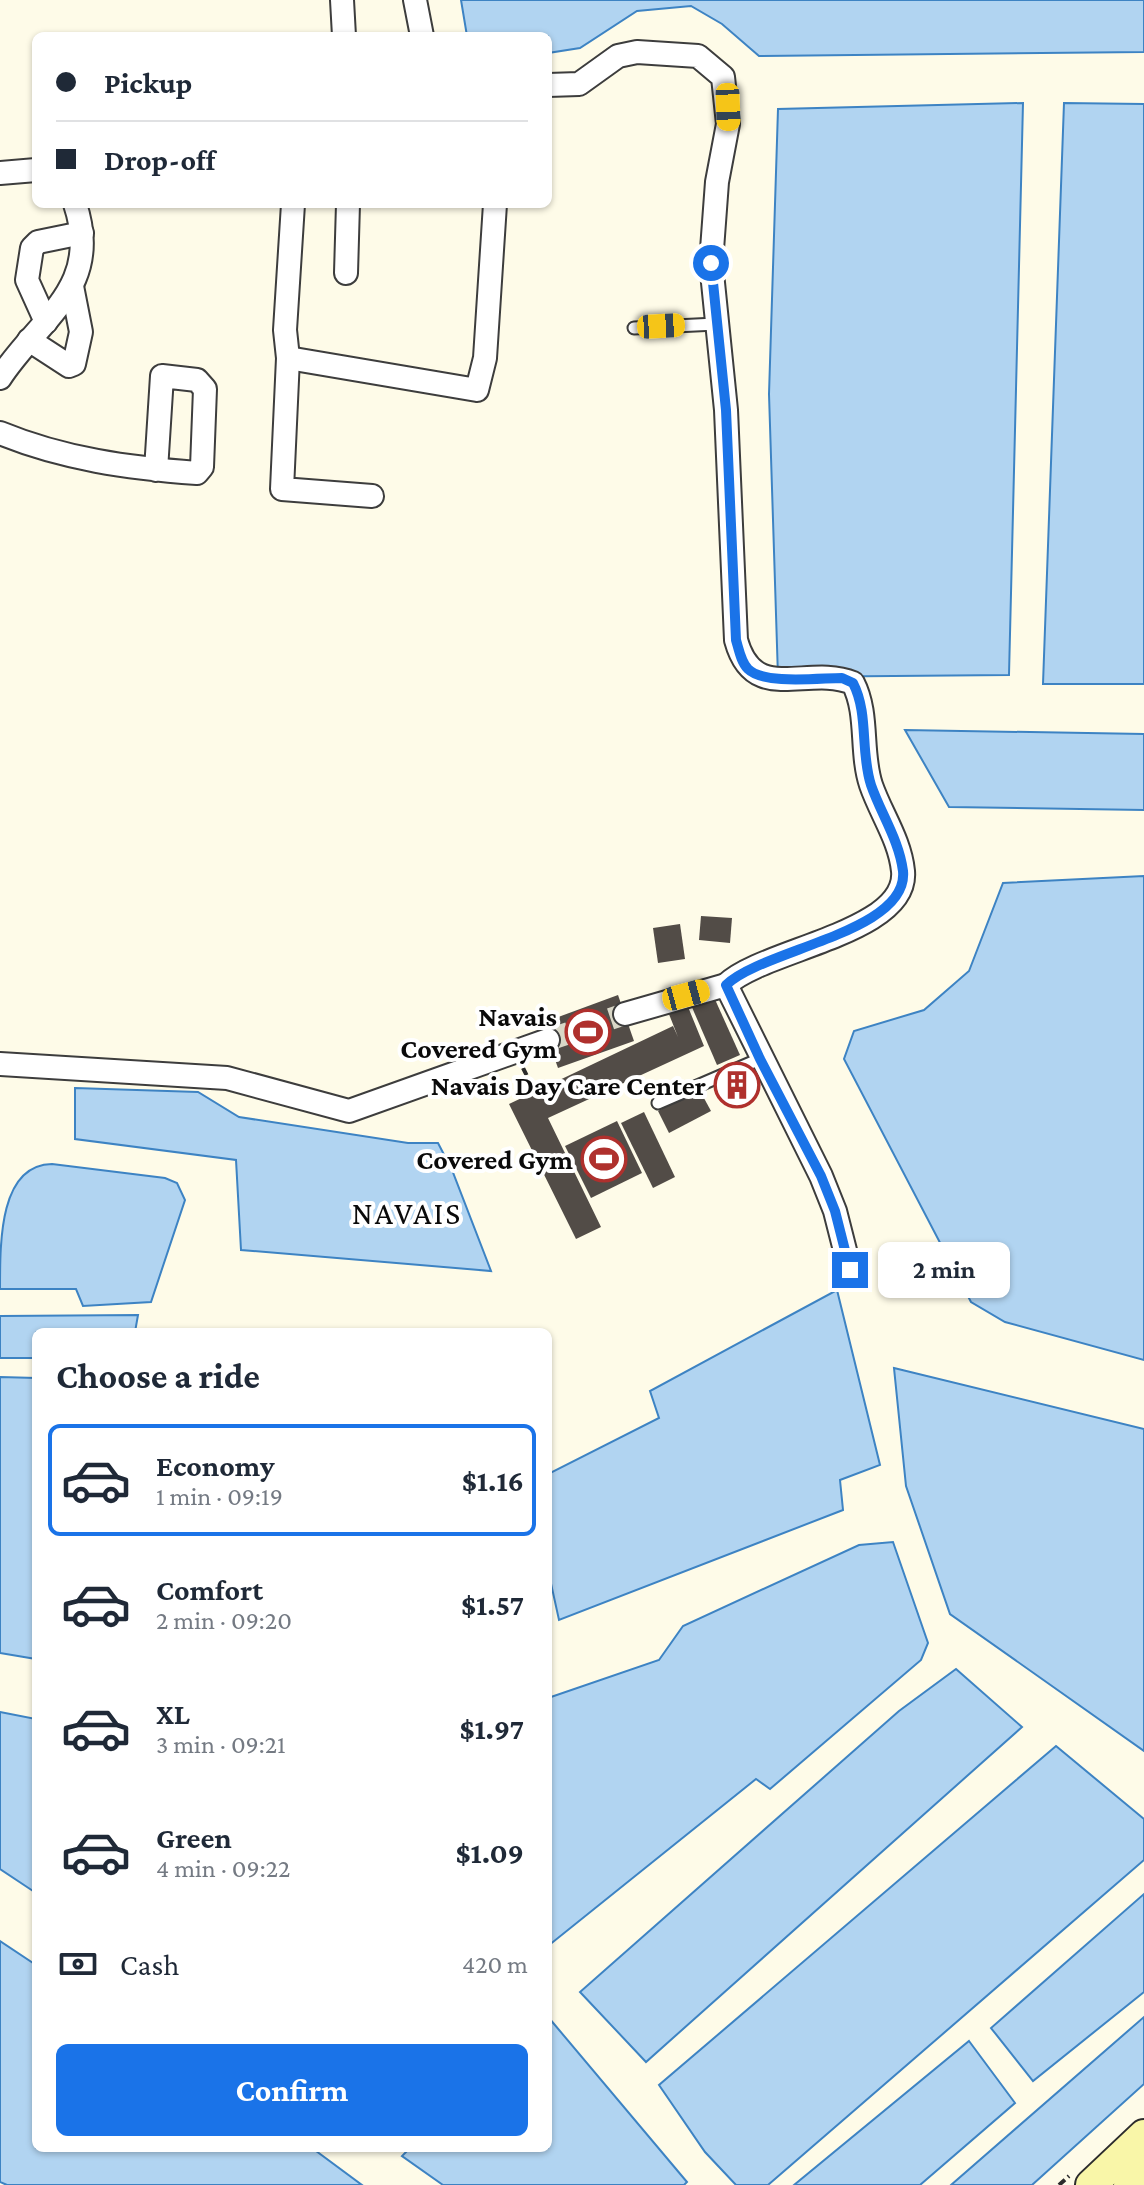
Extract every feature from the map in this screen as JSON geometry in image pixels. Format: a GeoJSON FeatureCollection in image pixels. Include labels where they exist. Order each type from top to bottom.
{"type":"FeatureCollection","features":[{"type":"Feature","properties":{"kind":"main road"},"geometry":{"type":"LineString","coordinates":[[1091,2185],[1144,2135]]}},
{"type":"Feature","properties":{"kind":"main road"},"geometry":{"type":"LineString","coordinates":[[1129,2185],[1144,2170]]}},
{"type":"Feature","properties":{"kind":"street"},"geometry":{"type":"LineString","coordinates":[[342,0],[344,32]]}},
{"type":"Feature","properties":{"kind":"street"},"geometry":{"type":"LineString","coordinates":[[415,0],[421,32]]}},
{"type":"Feature","properties":{"kind":"street"},"geometry":{"type":"LineString","coordinates":[[552,85],[579,84],[618,56],[637,52],[698,56],[723,77],[728,124],[717,182],[711,263],[726,410],[736,640],[746,668],[765,677],[842,678],[853,683],[862,709],[870,779],[887,819],[903,874],[900,891],[875,917],[752,966],[726,985],[625,1014]]}},
{"type":"Feature","properties":{"kind":"street"},"geometry":{"type":"LineString","coordinates":[[0,173],[32,170]]}},
{"type":"Feature","properties":{"kind":"street"},"geometry":{"type":"LineString","coordinates":[[1,375],[46,322],[79,275],[82,233],[76,208]]}},
{"type":"Feature","properties":{"kind":"street"},"geometry":{"type":"LineString","coordinates":[[293,208],[285,330],[288,358],[282,489],[372,496]]}},
{"type":"Feature","properties":{"kind":"street"},"geometry":{"type":"LineString","coordinates":[[346,273],[348,208]]}},
{"type":"Feature","properties":{"kind":"street"},"geometry":{"type":"LineString","coordinates":[[288,358],[477,390],[485,358],[495,208]]}},
{"type":"Feature","properties":{"kind":"street"},"geometry":{"type":"LineString","coordinates":[[46,322],[27,280],[32,248],[38,242],[82,233]]}},
{"type":"Feature","properties":{"kind":"street"},"geometry":{"type":"LineString","coordinates":[[29,340],[69,366],[74,364],[81,332],[72,286]]}},
{"type":"Feature","properties":{"kind":"street"},"geometry":{"type":"LineString","coordinates":[[0,433],[70,458],[156,470]]}},
{"type":"Feature","properties":{"kind":"street"},"geometry":{"type":"LineString","coordinates":[[726,985],[760,1059],[821,1176],[835,1211],[850,1270]]}},
{"type":"Feature","properties":{"kind":"street"},"geometry":{"type":"LineString","coordinates":[[0,1064],[227,1078],[349,1111],[548,1040]]}},
{"type":"Feature","properties":{"kind":"lane"},"geometry":{"type":"LineString","coordinates":[[634,328],[716,324]]}},
{"type":"Feature","properties":{"kind":"lane"},"geometry":{"type":"LineString","coordinates":[[658,1103],[760,1059]]}},
{"type":"Feature","properties":{"kind":"water"},"geometry":{"type":"Polygon","coordinates":[[[461,0],[1144,0],[1144,52],[759,56],[722,24],[691,6],[637,11],[580,48],[552,52],[552,32],[466,32],[461,0]]]}},
{"type":"Feature","properties":{"kind":"water"},"geometry":{"type":"Polygon","coordinates":[[[1023,103],[1009,675],[778,677],[769,394],[778,109],[1023,103]]]}},
{"type":"Feature","properties":{"kind":"water"},"geometry":{"type":"Polygon","coordinates":[[[1064,103],[1144,104],[1144,684],[1043,684],[1064,103]]]}},
{"type":"Feature","properties":{"kind":"water"},"geometry":{"type":"Polygon","coordinates":[[[905,730],[1144,734],[1144,810],[949,807],[905,730]]]}},
{"type":"Feature","properties":{"kind":"water"},"geometry":{"type":"Polygon","coordinates":[[[1144,876],[1144,1360],[1005,1322],[971,1302],[844,1059],[854,1031],[924,1010],[969,971],[1003,883],[1144,876]]]}},
{"type":"Feature","properties":{"kind":"water"},"geometry":{"type":"Polygon","coordinates":[[[75,1088],[198,1092],[239,1117],[408,1143],[438,1143],[452,1170],[491,1271],[241,1250],[236,1160],[75,1139],[75,1088]]]}},
{"type":"Feature","properties":{"kind":"water"},"geometry":{"type":"Polygon","coordinates":[[[52,1164],[165,1178],[177,1183],[185,1200],[151,1302],[83,1306],[76,1289],[0,1289],[3,1228],[13,1191],[22,1177],[35,1168],[52,1164]]]}},
{"type":"Feature","properties":{"kind":"water"},"geometry":{"type":"Polygon","coordinates":[[[837,1290],[880,1465],[840,1480],[843,1510],[559,1620],[552,1588],[552,1472],[659,1418],[650,1391],[837,1290]]]}},
{"type":"Feature","properties":{"kind":"water"},"geometry":{"type":"Polygon","coordinates":[[[138,1315],[136,1328],[32,1328],[32,1358],[0,1358],[0,1316],[138,1315]]]}},
{"type":"Feature","properties":{"kind":"water"},"geometry":{"type":"Polygon","coordinates":[[[894,1368],[1144,1429],[1144,1751],[950,1614],[906,1486],[894,1368]]]}},
{"type":"Feature","properties":{"kind":"water"},"geometry":{"type":"Polygon","coordinates":[[[0,1377],[32,1378],[32,1658],[0,1653],[0,1377]]]}},
{"type":"Feature","properties":{"kind":"water"},"geometry":{"type":"Polygon","coordinates":[[[893,1542],[928,1643],[921,1660],[770,1789],[756,1779],[552,1943],[552,1697],[659,1660],[683,1626],[859,1545],[893,1542]]]}},
{"type":"Feature","properties":{"kind":"water"},"geometry":{"type":"Polygon","coordinates":[[[956,1669],[1022,1727],[646,2062],[580,1992],[899,1711],[956,1669]]]}},
{"type":"Feature","properties":{"kind":"water"},"geometry":{"type":"Polygon","coordinates":[[[0,1712],[32,1718],[32,1890],[0,1869],[0,1712]]]}},
{"type":"Feature","properties":{"kind":"water"},"geometry":{"type":"Polygon","coordinates":[[[1056,1746],[1144,1819],[1144,1860],[768,2185],[736,2185],[705,2152],[659,2085],[1056,1746]]]}},
{"type":"Feature","properties":{"kind":"water"},"geometry":{"type":"Polygon","coordinates":[[[1144,1894],[1144,1992],[1033,2081],[991,2028],[1144,1894]]]}},
{"type":"Feature","properties":{"kind":"water"},"geometry":{"type":"Polygon","coordinates":[[[0,1941],[32,1962],[32,2152],[317,2152],[362,2185],[7,2185],[0,2182],[0,1941]]]}},
{"type":"Feature","properties":{"kind":"water"},"geometry":{"type":"Polygon","coordinates":[[[1144,2017],[1144,2084],[1032,2185],[951,2185],[1144,2017]]]}},
{"type":"Feature","properties":{"kind":"water"},"geometry":{"type":"Polygon","coordinates":[[[552,2022],[687,2182],[684,2185],[443,2185],[402,2156],[406,2152],[552,2152],[552,2022]]]}},
{"type":"Feature","properties":{"kind":"water"},"geometry":{"type":"Polygon","coordinates":[[[969,2041],[1015,2103],[920,2185],[794,2185],[969,2041]]]}},
{"type":"Feature","properties":{"kind":"building"},"geometry":{"type":"Polygon","coordinates":[[[701,916],[732,918],[730,943],[699,940],[701,916]]]}},
{"type":"Feature","properties":{"kind":"building"},"geometry":{"type":"Polygon","coordinates":[[[680,924],[685,959],[658,963],[653,928],[680,924]]]}},
{"type":"Feature","properties":{"kind":"building","name":"Navais Covered Gym"},"geometry":{"type":"Polygon","coordinates":[[[618,995],[634,1041],[558,1068],[542,1023],[618,995]]]}},
{"type":"Feature","properties":{"kind":"building"},"geometry":{"type":"Polygon","coordinates":[[[713,995],[740,1055],[717,1065],[691,1005],[713,995]]]}},
{"type":"Feature","properties":{"kind":"building"},"geometry":{"type":"Polygon","coordinates":[[[684,997],[704,1046],[548,1118],[601,1227],[576,1239],[509,1104],[673,1026],[678,1037],[665,1004],[684,997]]]}},
{"type":"Feature","properties":{"kind":"building","name":"Navais Day Care Center"},"geometry":{"type":"Polygon","coordinates":[[[746,1069],[755,1088],[729,1101],[720,1082],[746,1069]]]}},
{"type":"Feature","properties":{"kind":"building"},"geometry":{"type":"Polygon","coordinates":[[[699,1089],[711,1111],[669,1133],[658,1111],[699,1089]]]}},
{"type":"Feature","properties":{"kind":"building"},"geometry":{"type":"Polygon","coordinates":[[[644,1112],[675,1177],[653,1188],[621,1123],[644,1112]]]}},
{"type":"Feature","properties":{"kind":"building","name":"Covered Gym"},"geometry":{"type":"Polygon","coordinates":[[[617,1121],[642,1173],[591,1198],[565,1146],[617,1121]]]}},
{"type":"Feature","properties":{"kind":"tunnel"},"geometry":{"type":"LineString","coordinates":[[548,1040],[625,1014]]}},
{"type":"Feature","properties":{"kind":"place","name":"Navais Covered Gym"},"geometry":{"type":"Point","coordinates":[588,1032]}},
{"type":"Feature","properties":{"kind":"place","name":"Navais Day Care Center"},"geometry":{"type":"Point","coordinates":[737,1085]}},
{"type":"Feature","properties":{"kind":"place","name":"Covered Gym"},"geometry":{"type":"Point","coordinates":[604,1159]}},
{"type":"Feature","properties":{"kind":"district","name":"NAVAIS"},"geometry":{"type":"Point","coordinates":[407,1213]}},
{"type":"Feature","properties":{"kind":"route"},"geometry":{"type":"LineString","coordinates":[[711,263],[726,410],[736,640],[740,657],[746,668],[765,677],[842,678],[853,683],[862,709],[870,779],[899,851],[903,874],[900,891],[891,904],[875,917],[752,966],[726,985],[760,1059],[821,1176],[835,1211],[850,1270]]}}]}
